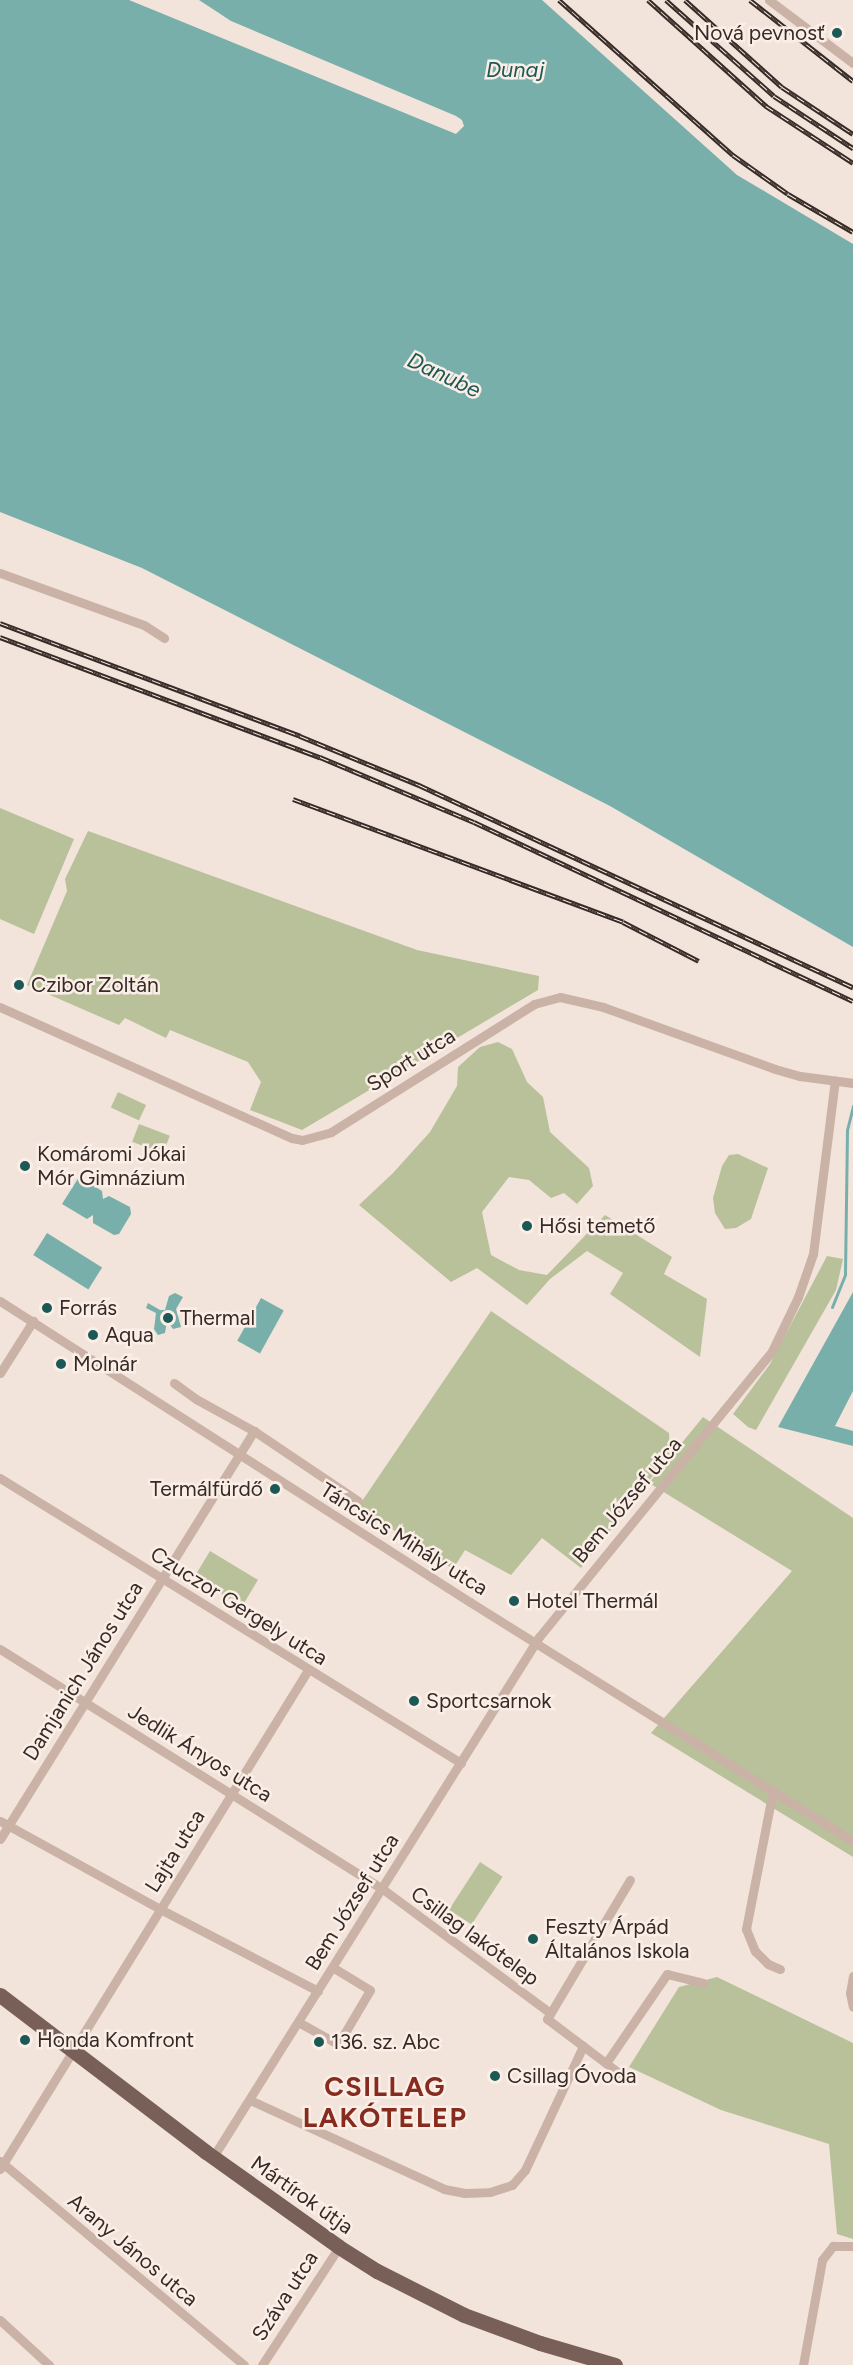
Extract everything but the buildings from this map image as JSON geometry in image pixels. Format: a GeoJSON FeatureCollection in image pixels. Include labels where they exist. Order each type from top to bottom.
{"type":"FeatureCollection","features":[{"type":"Feature","properties":{"kind":"main road","name":"Mártírok útja"},"geometry":{"type":"LineString","coordinates":[[0,1995],[213,2157],[339,2247],[406,2288],[464,2315],[540,2343],[615,2365]]}},
{"type":"Feature","properties":{"kind":"street"},"geometry":{"type":"LineString","coordinates":[[769,0],[853,63]]}},
{"type":"Feature","properties":{"kind":"street"},"geometry":{"type":"LineString","coordinates":[[0,573],[144,625],[164,638]]}},
{"type":"Feature","properties":{"kind":"street","name":"Sport utca"},"geometry":{"type":"LineString","coordinates":[[0,1007],[292,1138],[302,1140],[332,1132],[534,1004],[560,997],[603,1007],[775,1069],[800,1076],[853,1083]]}},
{"type":"Feature","properties":{"kind":"street","name":"Bem József utca"},"geometry":{"type":"LineString","coordinates":[[213,2157],[300,2023],[380,1887],[536,1642],[558,1611],[747,1383],[780,1337],[808,1270],[816,1240],[835,1080]]}},
{"type":"Feature","properties":{"kind":"street","name":"Táncsics Mihály utca"},"geometry":{"type":"LineString","coordinates":[[0,1301],[239,1455],[853,1841]]}},
{"type":"Feature","properties":{"kind":"street"},"geometry":{"type":"LineString","coordinates":[[0,1373],[33,1321]]}},
{"type":"Feature","properties":{"kind":"street"},"geometry":{"type":"LineString","coordinates":[[174,1383],[196,1400],[254,1431],[358,1501]]}},
{"type":"Feature","properties":{"kind":"street","name":"Damjanich János utca"},"geometry":{"type":"LineString","coordinates":[[0,1839],[4,1823],[85,1702],[254,1431]]}},
{"type":"Feature","properties":{"kind":"street","name":"Czuczor Gergely utca"},"geometry":{"type":"LineString","coordinates":[[0,1478],[308,1670],[461,1762]]}},
{"type":"Feature","properties":{"kind":"street","name":"Jedlik Ányos utca"},"geometry":{"type":"LineString","coordinates":[[0,1649],[380,1887]]}},
{"type":"Feature","properties":{"kind":"street","name":"Lajta utca"},"geometry":{"type":"LineString","coordinates":[[1,2165],[308,1670]]}},
{"type":"Feature","properties":{"kind":"street"},"geometry":{"type":"LineString","coordinates":[[773,1790],[746,1929],[755,1951],[768,1964],[780,1969]]}},
{"type":"Feature","properties":{"kind":"street"},"geometry":{"type":"LineString","coordinates":[[4,1823],[160,1909],[318,1991]]}},
{"type":"Feature","properties":{"kind":"street","name":"Csillag lakótelep"},"geometry":{"type":"LineString","coordinates":[[620,2073],[547,2019],[630,1880]]}},
{"type":"Feature","properties":{"kind":"street","name":"Csillag lakótelep"},"geometry":{"type":"LineString","coordinates":[[380,1887],[550,2013]]}},
{"type":"Feature","properties":{"kind":"street"},"geometry":{"type":"LineString","coordinates":[[300,2023],[336,2043],[340,2041],[370,1990],[332,1967]]}},
{"type":"Feature","properties":{"kind":"street"},"geometry":{"type":"LineString","coordinates":[[606,2063],[667,1974],[703,1983]]}},
{"type":"Feature","properties":{"kind":"street"},"geometry":{"type":"LineString","coordinates":[[853,1976],[850,1993],[853,2007]]}},
{"type":"Feature","properties":{"kind":"street"},"geometry":{"type":"LineString","coordinates":[[250,2100],[444,2189],[465,2193],[489,2192],[512,2185],[525,2170],[583,2046]]}},
{"type":"Feature","properties":{"kind":"street","name":"Arany János utca"},"geometry":{"type":"LineString","coordinates":[[1,2165],[244,2365]]}},
{"type":"Feature","properties":{"kind":"street"},"geometry":{"type":"LineString","coordinates":[[803,2365],[822,2260],[833,2246],[853,2246]]}},
{"type":"Feature","properties":{"kind":"street","name":"Száva utca"},"geometry":{"type":"LineString","coordinates":[[262,2365],[339,2247]]}},
{"type":"Feature","properties":{"kind":"street"},"geometry":{"type":"LineString","coordinates":[[0,2320],[49,2365]]}},
{"type":"Feature","properties":{"kind":"green space"},"geometry":{"type":"Polygon","coordinates":[[[0,808],[74,839],[34,934],[0,919],[0,808]]]}},
{"type":"Feature","properties":{"kind":"green space"},"geometry":{"type":"Polygon","coordinates":[[[88,831],[417,950],[539,976],[538,990],[302,1130],[250,1110],[261,1082],[248,1062],[170,1030],[166,1038],[125,1018],[119,1025],[27,985],[67,891],[65,879],[88,831]]]}},
{"type":"Feature","properties":{"kind":"green space"},"geometry":{"type":"Polygon","coordinates":[[[498,1042],[512,1049],[527,1082],[543,1097],[550,1132],[589,1168],[593,1186],[577,1204],[564,1193],[551,1198],[529,1180],[509,1177],[482,1212],[491,1255],[519,1270],[547,1275],[605,1215],[672,1257],[664,1274],[707,1299],[700,1357],[610,1294],[623,1273],[587,1251],[550,1279],[527,1305],[477,1268],[451,1282],[359,1205],[393,1173],[430,1132],[457,1086],[458,1067],[480,1047],[498,1042]]]}},
{"type":"Feature","properties":{"kind":"green space"},"geometry":{"type":"Polygon","coordinates":[[[118,1092],[146,1105],[139,1121],[111,1107],[118,1092]]]}},
{"type":"Feature","properties":{"kind":"green space"},"geometry":{"type":"Polygon","coordinates":[[[139,1124],[170,1136],[163,1154],[132,1142],[139,1124]]]}},
{"type":"Feature","properties":{"kind":"green space"},"geometry":{"type":"Polygon","coordinates":[[[738,1154],[768,1168],[751,1219],[736,1228],[725,1229],[715,1213],[713,1198],[722,1166],[729,1155],[738,1154]]]}},
{"type":"Feature","properties":{"kind":"green space"},"geometry":{"type":"Polygon","coordinates":[[[827,1256],[843,1259],[836,1290],[756,1430],[748,1427],[733,1414],[770,1364],[827,1256]]]}},
{"type":"Feature","properties":{"kind":"green space"},"geometry":{"type":"Polygon","coordinates":[[[491,1311],[669,1433],[670,1454],[581,1568],[542,1538],[511,1575],[465,1550],[453,1569],[358,1507],[491,1311]]]}},
{"type":"Feature","properties":{"kind":"green space"},"geometry":{"type":"Polygon","coordinates":[[[703,1417],[853,1518],[853,1857],[651,1733],[792,1571],[649,1483],[703,1417]]]}},
{"type":"Feature","properties":{"kind":"green space"},"geometry":{"type":"Polygon","coordinates":[[[210,1551],[258,1580],[242,1606],[194,1578],[210,1551]]]}},
{"type":"Feature","properties":{"kind":"green space"},"geometry":{"type":"Polygon","coordinates":[[[480,1862],[503,1877],[472,1925],[449,1910],[480,1862]]]}},
{"type":"Feature","properties":{"kind":"green space"},"geometry":{"type":"Polygon","coordinates":[[[717,1977],[853,2043],[853,2239],[837,2234],[829,2144],[721,2110],[629,2067],[679,1987],[717,1977]]]}},
{"type":"Feature","properties":{"kind":"water"},"geometry":{"type":"Polygon","coordinates":[[[0,0],[129,0],[456,134],[464,126],[462,120],[456,116],[231,21],[199,0],[542,0],[737,175],[853,244],[853,947],[610,806],[142,568],[0,512],[0,0]]]}},
{"type":"Feature","properties":{"kind":"water"},"geometry":{"type":"Polygon","coordinates":[[[79,1177],[102,1191],[103,1199],[109,1196],[130,1207],[131,1214],[119,1234],[114,1235],[93,1223],[93,1215],[87,1219],[62,1204],[79,1177]]]}},
{"type":"Feature","properties":{"kind":"water"},"geometry":{"type":"Polygon","coordinates":[[[47,1233],[102,1267],[88,1289],[33,1255],[47,1233]]]}},
{"type":"Feature","properties":{"kind":"water"},"geometry":{"type":"Polygon","coordinates":[[[853,1292],[853,1391],[835,1426],[853,1431],[853,1446],[778,1427],[853,1292]]]}},
{"type":"Feature","properties":{"kind":"water","name":"Thermal"},"geometry":{"type":"Polygon","coordinates":[[[175,1293],[183,1297],[176,1309],[181,1327],[173,1329],[167,1321],[165,1333],[158,1335],[154,1329],[156,1313],[146,1308],[148,1303],[160,1310],[165,1310],[169,1296],[175,1293]]]}},
{"type":"Feature","properties":{"kind":"water"},"geometry":{"type":"Polygon","coordinates":[[[261,1298],[284,1311],[260,1353],[237,1341],[261,1298]]]}},
{"type":"Feature","properties":{"kind":"waterway"},"geometry":{"type":"LineString","coordinates":[[832,1307],[845,1274],[847,1130],[853,1106]]}},
{"type":"Feature","properties":{"kind":"railway"},"geometry":{"type":"LineString","coordinates":[[559,0],[733,155],[788,194],[853,232]]}},
{"type":"Feature","properties":{"kind":"railway"},"geometry":{"type":"LineString","coordinates":[[648,0],[766,106],[853,163]]}},
{"type":"Feature","properties":{"kind":"railway"},"geometry":{"type":"LineString","coordinates":[[666,0],[774,96],[853,148]]}},
{"type":"Feature","properties":{"kind":"railway"},"geometry":{"type":"LineString","coordinates":[[685,0],[782,87],[853,134]]}},
{"type":"Feature","properties":{"kind":"railway"},"geometry":{"type":"LineString","coordinates":[[750,0],[853,81]]}},
{"type":"Feature","properties":{"kind":"railway"},"geometry":{"type":"LineString","coordinates":[[0,623],[300,736],[419,785],[853,987]]}},
{"type":"Feature","properties":{"kind":"railway"},"geometry":{"type":"LineString","coordinates":[[0,637],[320,757],[474,822],[853,1001]]}},
{"type":"Feature","properties":{"kind":"railway"},"geometry":{"type":"LineString","coordinates":[[293,799],[623,922],[699,961]]}},
{"type":"Feature","properties":{"kind":"place","name":"Nová pevnosť"},"geometry":{"type":"Point","coordinates":[837,33]}},
{"type":"Feature","properties":{"kind":"place","name":"Czibor Zoltán"},"geometry":{"type":"Point","coordinates":[19,985]}},
{"type":"Feature","properties":{"kind":"place","name":"Komáromi Jókai Mór Gimnázium"},"geometry":{"type":"Point","coordinates":[25,1166]}},
{"type":"Feature","properties":{"kind":"place","name":"Hősi temető"},"geometry":{"type":"Point","coordinates":[527,1226]}},
{"type":"Feature","properties":{"kind":"place","name":"Forrás"},"geometry":{"type":"Point","coordinates":[47,1308]}},
{"type":"Feature","properties":{"kind":"place","name":"Thermal"},"geometry":{"type":"Point","coordinates":[168,1318]}},
{"type":"Feature","properties":{"kind":"place","name":"Aqua"},"geometry":{"type":"Point","coordinates":[93,1335]}},
{"type":"Feature","properties":{"kind":"place","name":"Molnár"},"geometry":{"type":"Point","coordinates":[61,1364]}},
{"type":"Feature","properties":{"kind":"place","name":"Termálfürdő"},"geometry":{"type":"Point","coordinates":[275,1489]}},
{"type":"Feature","properties":{"kind":"place","name":"Hotel Thermál"},"geometry":{"type":"Point","coordinates":[514,1601]}},
{"type":"Feature","properties":{"kind":"place","name":"Sportcsarnok"},"geometry":{"type":"Point","coordinates":[414,1701]}},
{"type":"Feature","properties":{"kind":"place","name":"Feszty Árpád Általános Iskola"},"geometry":{"type":"Point","coordinates":[533,1939]}},
{"type":"Feature","properties":{"kind":"place","name":"Honda Komfront"},"geometry":{"type":"Point","coordinates":[25,2040]}},
{"type":"Feature","properties":{"kind":"place","name":"136. sz. Abc"},"geometry":{"type":"Point","coordinates":[319,2042]}},
{"type":"Feature","properties":{"kind":"place","name":"Csillag Óvoda"},"geometry":{"type":"Point","coordinates":[495,2076]}},
{"type":"Feature","properties":{"kind":"district","name":"CSILLAG LAKÓTELEP"},"geometry":{"type":"Point","coordinates":[385,2102]}},
{"type":"Feature","properties":{"kind":"water label","name":"Dunaj"},"geometry":{"type":"Point","coordinates":[515,70]}},
{"type":"Feature","properties":{"kind":"water label","name":"Danube"},"geometry":{"type":"Point","coordinates":[444,375]}}]}
